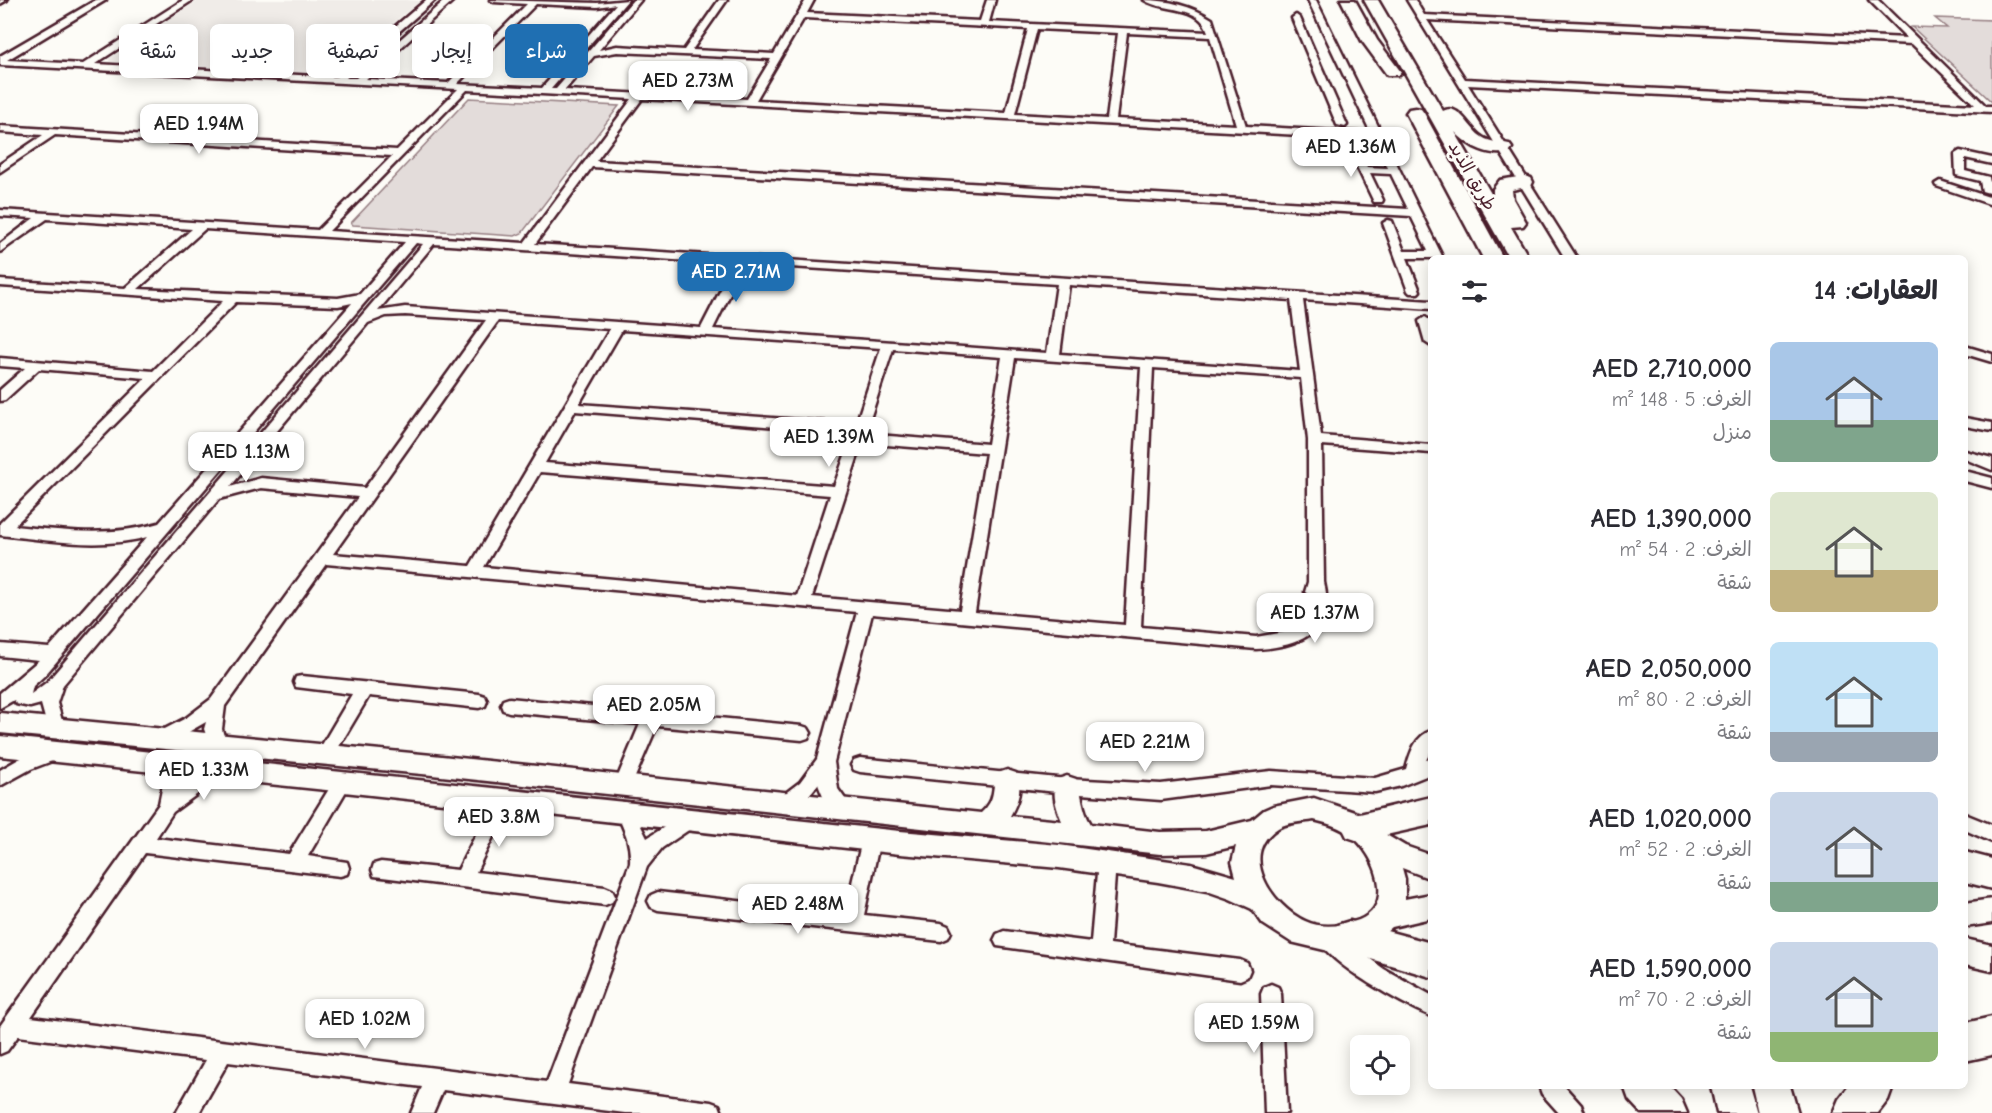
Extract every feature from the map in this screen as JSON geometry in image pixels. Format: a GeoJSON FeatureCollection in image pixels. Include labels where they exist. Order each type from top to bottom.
{"type":"FeatureCollection","features":[{"type":"Feature","properties":{"kind":"highway"},"geometry":{"type":"LineString","coordinates":[[1347,0],[1370,41],[1393,72]]}},
{"type":"Feature","properties":{"kind":"highway","name":"طريق الذيد"},"geometry":{"type":"LineString","coordinates":[[1355,0],[1393,72],[1411,87],[1517,255]]}},
{"type":"Feature","properties":{"kind":"highway","name":"طريق الذيد"},"geometry":{"type":"LineString","coordinates":[[1371,0],[1492,255]]}},
{"type":"Feature","properties":{"kind":"highway"},"geometry":{"type":"LineString","coordinates":[[1377,0],[1405,49],[1411,87],[1443,104],[1474,141],[1487,148],[1503,148]]}},
{"type":"Feature","properties":{"kind":"highway"},"geometry":{"type":"LineString","coordinates":[[1524,182],[1507,184],[1502,189],[1503,199],[1530,245],[1533,255]]}},
{"type":"Feature","properties":{"kind":"highway"},"geometry":{"type":"LineString","coordinates":[[1368,834],[1428,812]]}},
{"type":"Feature","properties":{"kind":"highway"},"geometry":{"type":"LineString","coordinates":[[1968,868],[1992,874]]}},
{"type":"Feature","properties":{"kind":"highway"},"geometry":{"type":"LineString","coordinates":[[1339,938],[1428,959]]}},
{"type":"Feature","properties":{"kind":"highway"},"geometry":{"type":"LineString","coordinates":[[1968,1041],[1992,1036]]}},
{"type":"Feature","properties":{"kind":"highway"},"geometry":{"type":"LineString","coordinates":[[1646,1089],[1667,1113]]}},
{"type":"Feature","properties":{"kind":"highway"},"geometry":{"type":"LineString","coordinates":[[1731,1089],[1737,1113]]}},
{"type":"Feature","properties":{"kind":"highway"},"geometry":{"type":"LineString","coordinates":[[1772,1089],[1778,1113]]}},
{"type":"Feature","properties":{"kind":"highway"},"geometry":{"type":"LineString","coordinates":[[1853,1113],[1872,1089]]}},
{"type":"Feature","properties":{"kind":"main road"},"geometry":{"type":"LineString","coordinates":[[0,723],[57,740],[168,764],[343,781],[871,840],[1107,862],[1201,876],[1219,881],[1257,899]]}},
{"type":"Feature","properties":{"kind":"main road"},"geometry":{"type":"LineString","coordinates":[[0,746],[57,740],[162,739],[432,765],[1084,836],[1182,843],[1206,842],[1255,830]]}},
{"type":"Feature","properties":{"kind":"main road"},"geometry":{"type":"LineString","coordinates":[[343,781],[365,776],[423,779],[433,773],[432,765]]}},
{"type":"Feature","properties":{"kind":"main road"},"geometry":{"type":"LineString","coordinates":[[984,825],[1001,810],[1008,790],[1007,780]]}},
{"type":"Feature","properties":{"kind":"main road"},"geometry":{"type":"LineString","coordinates":[[1067,786],[1072,817],[1084,836]]}},
{"type":"Feature","properties":{"kind":"main road"},"geometry":{"type":"LineString","coordinates":[[1368,834],[1388,860],[1393,880],[1392,899],[1384,916],[1370,929],[1339,938],[1307,935],[1287,927],[1270,914],[1257,899],[1248,880],[1245,862],[1247,845],[1255,830],[1271,817],[1291,810],[1314,809],[1338,815],[1368,834],[1396,854],[1428,866]]}},
{"type":"Feature","properties":{"kind":"main road"},"geometry":{"type":"LineString","coordinates":[[1384,916],[1428,907]]}},
{"type":"Feature","properties":{"kind":"main road"},"geometry":{"type":"LineString","coordinates":[[1968,915],[1992,911]]}},
{"type":"Feature","properties":{"kind":"main road"},"geometry":{"type":"LineString","coordinates":[[1968,953],[1992,958]]}},
{"type":"Feature","properties":{"kind":"street"},"geometry":{"type":"LineString","coordinates":[[0,61],[102,0]]}},
{"type":"Feature","properties":{"kind":"street"},"geometry":{"type":"LineString","coordinates":[[86,66],[189,0]]}},
{"type":"Feature","properties":{"kind":"street"},"geometry":{"type":"LineString","coordinates":[[400,26],[431,0]]}},
{"type":"Feature","properties":{"kind":"street"},"geometry":{"type":"LineString","coordinates":[[400,44],[450,0]]}},
{"type":"Feature","properties":{"kind":"street"},"geometry":{"type":"LineString","coordinates":[[494,0],[597,5],[624,0]]}},
{"type":"Feature","properties":{"kind":"street"},"geometry":{"type":"LineString","coordinates":[[546,89],[624,0]]}},
{"type":"Feature","properties":{"kind":"street"},"geometry":{"type":"LineString","coordinates":[[560,90],[637,0]]}},
{"type":"Feature","properties":{"kind":"street"},"geometry":{"type":"LineString","coordinates":[[686,53],[723,0]]}},
{"type":"Feature","properties":{"kind":"street"},"geometry":{"type":"LineString","coordinates":[[751,101],[810,0]]}},
{"type":"Feature","properties":{"kind":"street"},"geometry":{"type":"LineString","coordinates":[[984,24],[991,0]]}},
{"type":"Feature","properties":{"kind":"street"},"geometry":{"type":"LineString","coordinates":[[1148,0],[1203,16],[1209,21],[1242,128]]}},
{"type":"Feature","properties":{"kind":"street"},"geometry":{"type":"LineString","coordinates":[[1312,0],[1317,37],[1349,107],[1378,136],[1436,255]]}},
{"type":"Feature","properties":{"kind":"street"},"geometry":{"type":"LineString","coordinates":[[1411,0],[1569,255]]}},
{"type":"Feature","properties":{"kind":"street"},"geometry":{"type":"LineString","coordinates":[[1873,0],[1987,109]]}},
{"type":"Feature","properties":{"kind":"street"},"geometry":{"type":"LineString","coordinates":[[451,85],[534,2]]}},
{"type":"Feature","properties":{"kind":"street"},"geometry":{"type":"LineString","coordinates":[[597,5],[614,11]]}},
{"type":"Feature","properties":{"kind":"street"},"geometry":{"type":"LineString","coordinates":[[802,15],[1214,35]]}},
{"type":"Feature","properties":{"kind":"street"},"geometry":{"type":"LineString","coordinates":[[412,16],[431,17]]}},
{"type":"Feature","properties":{"kind":"street"},"geometry":{"type":"LineString","coordinates":[[1421,17],[1914,41]]}},
{"type":"Feature","properties":{"kind":"street"},"geometry":{"type":"LineString","coordinates":[[1296,18],[1317,37],[1349,107],[1342,125]]}},
{"type":"Feature","properties":{"kind":"street"},"geometry":{"type":"LineString","coordinates":[[1010,116],[1033,26]]}},
{"type":"Feature","properties":{"kind":"street"},"geometry":{"type":"LineString","coordinates":[[1112,121],[1123,30]]}},
{"type":"Feature","properties":{"kind":"street"},"geometry":{"type":"LineString","coordinates":[[602,41],[607,46],[617,49],[777,57]]}},
{"type":"Feature","properties":{"kind":"street"},"geometry":{"type":"LineString","coordinates":[[590,54],[617,49]]}},
{"type":"Feature","properties":{"kind":"street"},"geometry":{"type":"LineString","coordinates":[[0,61],[1378,136]]}},
{"type":"Feature","properties":{"kind":"street"},"geometry":{"type":"LineString","coordinates":[[1461,82],[1987,109]]}},
{"type":"Feature","properties":{"kind":"street"},"geometry":{"type":"LineString","coordinates":[[321,233],[466,86]]}},
{"type":"Feature","properties":{"kind":"street"},"geometry":{"type":"LineString","coordinates":[[528,246],[640,95]]}},
{"type":"Feature","properties":{"kind":"street"},"geometry":{"type":"LineString","coordinates":[[0,129],[400,153]]}},
{"type":"Feature","properties":{"kind":"street"},"geometry":{"type":"LineString","coordinates":[[0,169],[52,132]]}},
{"type":"Feature","properties":{"kind":"street"},"geometry":{"type":"LineString","coordinates":[[1351,144],[1378,200]]}},
{"type":"Feature","properties":{"kind":"street"},"geometry":{"type":"LineString","coordinates":[[1992,160],[1960,154],[1959,173],[1986,178],[1986,189],[1992,191]]}},
{"type":"Feature","properties":{"kind":"street"},"geometry":{"type":"LineString","coordinates":[[1960,160],[1992,166]]}},
{"type":"Feature","properties":{"kind":"street"},"geometry":{"type":"LineString","coordinates":[[1974,162],[1975,171],[1992,174]]}},
{"type":"Feature","properties":{"kind":"street"},"geometry":{"type":"LineString","coordinates":[[590,164],[1415,213]]}},
{"type":"Feature","properties":{"kind":"street"},"geometry":{"type":"LineString","coordinates":[[1364,170],[1395,171]]}},
{"type":"Feature","properties":{"kind":"street"},"geometry":{"type":"LineString","coordinates":[[1940,184],[1992,202]]}},
{"type":"Feature","properties":{"kind":"street"},"geometry":{"type":"LineString","coordinates":[[0,213],[1428,305]]}},
{"type":"Feature","properties":{"kind":"street"},"geometry":{"type":"LineString","coordinates":[[0,249],[44,216]]}},
{"type":"Feature","properties":{"kind":"street"},"geometry":{"type":"LineString","coordinates":[[1388,223],[1414,291]]}},
{"type":"Feature","properties":{"kind":"street"},"geometry":{"type":"LineString","coordinates":[[128,291],[202,226]]}},
{"type":"Feature","properties":{"kind":"street"},"geometry":{"type":"LineString","coordinates":[[25,684],[21,696],[26,701],[39,698],[52,687],[240,465],[357,316],[364,297],[414,239]]}},
{"type":"Feature","properties":{"kind":"street"},"geometry":{"type":"LineString","coordinates":[[0,701],[25,684],[53,655],[166,526],[357,316],[384,296],[432,240]]}},
{"type":"Feature","properties":{"kind":"street"},"geometry":{"type":"LineString","coordinates":[[1400,254],[1428,256]]}},
{"type":"Feature","properties":{"kind":"street"},"geometry":{"type":"LineString","coordinates":[[705,332],[741,261]]}},
{"type":"Feature","properties":{"kind":"street"},"geometry":{"type":"LineString","coordinates":[[0,283],[338,302],[364,297]]}},
{"type":"Feature","properties":{"kind":"street"},"geometry":{"type":"LineString","coordinates":[[1053,357],[1063,283]]}},
{"type":"Feature","properties":{"kind":"street"},"geometry":{"type":"LineString","coordinates":[[384,296],[391,305],[405,311]]}},
{"type":"Feature","properties":{"kind":"street"},"geometry":{"type":"LineString","coordinates":[[1,530],[234,297]]}},
{"type":"Feature","properties":{"kind":"street"},"geometry":{"type":"LineString","coordinates":[[322,558],[1237,641],[1290,639],[1307,629],[1320,607],[1316,582],[1315,440],[1297,297]]}},
{"type":"Feature","properties":{"kind":"street"},"geometry":{"type":"LineString","coordinates":[[338,302],[357,316],[405,311],[1307,375]]}},
{"type":"Feature","properties":{"kind":"street"},"geometry":{"type":"LineString","coordinates":[[162,739],[192,723],[217,704],[494,318]]}},
{"type":"Feature","properties":{"kind":"street"},"geometry":{"type":"LineString","coordinates":[[1425,321],[1428,332]]}},
{"type":"Feature","properties":{"kind":"street"},"geometry":{"type":"LineString","coordinates":[[474,572],[618,326]]}},
{"type":"Feature","properties":{"kind":"street"},"geometry":{"type":"LineString","coordinates":[[803,601],[888,346]]}},
{"type":"Feature","properties":{"kind":"street"},"geometry":{"type":"LineString","coordinates":[[1968,351],[1992,358]]}},
{"type":"Feature","properties":{"kind":"street"},"geometry":{"type":"LineString","coordinates":[[967,615],[1008,354]]}},
{"type":"Feature","properties":{"kind":"street"},"geometry":{"type":"LineString","coordinates":[[0,362],[157,375]]}},
{"type":"Feature","properties":{"kind":"street"},"geometry":{"type":"LineString","coordinates":[[1133,630],[1147,364]]}},
{"type":"Feature","properties":{"kind":"street"},"geometry":{"type":"LineString","coordinates":[[0,396],[36,365]]}},
{"type":"Feature","properties":{"kind":"street"},"geometry":{"type":"LineString","coordinates":[[570,407],[860,433],[993,449]]}},
{"type":"Feature","properties":{"kind":"street"},"geometry":{"type":"LineString","coordinates":[[1968,423],[1992,427]]}},
{"type":"Feature","properties":{"kind":"street"},"geometry":{"type":"LineString","coordinates":[[1315,440],[1428,449]]}},
{"type":"Feature","properties":{"kind":"street"},"geometry":{"type":"LineString","coordinates":[[1968,455],[1992,465]]}},
{"type":"Feature","properties":{"kind":"street"},"geometry":{"type":"LineString","coordinates":[[240,465],[261,483]]}},
{"type":"Feature","properties":{"kind":"street"},"geometry":{"type":"LineString","coordinates":[[535,467],[839,491]]}},
{"type":"Feature","properties":{"kind":"street"},"geometry":{"type":"LineString","coordinates":[[1968,477],[1992,483]]}},
{"type":"Feature","properties":{"kind":"street"},"geometry":{"type":"LineString","coordinates":[[213,496],[261,483],[368,493]]}},
{"type":"Feature","properties":{"kind":"street"},"geometry":{"type":"LineString","coordinates":[[1,530],[110,540],[166,526]]}},
{"type":"Feature","properties":{"kind":"street"},"geometry":{"type":"LineString","coordinates":[[110,540],[127,548],[135,561]]}},
{"type":"Feature","properties":{"kind":"street"},"geometry":{"type":"LineString","coordinates":[[785,803],[806,787],[825,762],[866,607]]}},
{"type":"Feature","properties":{"kind":"street"},"geometry":{"type":"LineString","coordinates":[[0,650],[53,655]]}},
{"type":"Feature","properties":{"kind":"street"},"geometry":{"type":"LineString","coordinates":[[302,682],[479,701]]}},
{"type":"Feature","properties":{"kind":"street"},"geometry":{"type":"LineString","coordinates":[[0,779],[57,740],[47,705],[52,687]]}},
{"type":"Feature","properties":{"kind":"street"},"geometry":{"type":"LineString","coordinates":[[326,755],[364,689]]}},
{"type":"Feature","properties":{"kind":"street"},"geometry":{"type":"LineString","coordinates":[[217,704],[213,729],[217,744]]}},
{"type":"Feature","properties":{"kind":"street"},"geometry":{"type":"LineString","coordinates":[[509,705],[802,733]]}},
{"type":"Feature","properties":{"kind":"street"},"geometry":{"type":"LineString","coordinates":[[623,786],[651,718]]}},
{"type":"Feature","properties":{"kind":"street"},"geometry":{"type":"LineString","coordinates":[[860,765],[1067,786],[1175,791],[1285,778],[1368,786],[1389,783],[1423,769],[1419,753],[1428,742]]}},
{"type":"Feature","properties":{"kind":"street"},"geometry":{"type":"LineString","coordinates":[[825,762],[829,791],[844,810]]}},
{"type":"Feature","properties":{"kind":"street"},"geometry":{"type":"LineString","coordinates":[[167,807],[173,779],[168,764]]}},
{"type":"Feature","properties":{"kind":"street"},"geometry":{"type":"LineString","coordinates":[[0,1044],[167,807],[195,786],[226,770]]}},
{"type":"Feature","properties":{"kind":"street"},"geometry":{"type":"LineString","coordinates":[[294,862],[343,781]]}},
{"type":"Feature","properties":{"kind":"street"},"geometry":{"type":"LineString","coordinates":[[463,879],[502,800]]}},
{"type":"Feature","properties":{"kind":"street"},"geometry":{"type":"LineString","coordinates":[[554,1093],[639,863],[641,849],[639,836],[626,813]]}},
{"type":"Feature","properties":{"kind":"street"},"geometry":{"type":"LineString","coordinates":[[639,863],[661,837],[690,819]]}},
{"type":"Feature","properties":{"kind":"street"},"geometry":{"type":"LineString","coordinates":[[1968,823],[1992,834]]}},
{"type":"Feature","properties":{"kind":"street"},"geometry":{"type":"LineString","coordinates":[[854,922],[871,840]]}},
{"type":"Feature","properties":{"kind":"street"},"geometry":{"type":"LineString","coordinates":[[141,844],[340,868]]}},
{"type":"Feature","properties":{"kind":"street"},"geometry":{"type":"LineString","coordinates":[[1100,952],[1107,862]]}},
{"type":"Feature","properties":{"kind":"street"},"geometry":{"type":"LineString","coordinates":[[381,870],[605,896]]}},
{"type":"Feature","properties":{"kind":"street"},"geometry":{"type":"LineString","coordinates":[[658,901],[941,932]]}},
{"type":"Feature","properties":{"kind":"street"},"geometry":{"type":"LineString","coordinates":[[1339,938],[1371,973],[1428,1004]]}},
{"type":"Feature","properties":{"kind":"street"},"geometry":{"type":"LineString","coordinates":[[1004,940],[1240,969]]}},
{"type":"Feature","properties":{"kind":"street"},"geometry":{"type":"LineString","coordinates":[[1271,994],[1276,1113]]}},
{"type":"Feature","properties":{"kind":"street"},"geometry":{"type":"LineString","coordinates":[[13,1025],[711,1113]]}},
{"type":"Feature","properties":{"kind":"street"},"geometry":{"type":"LineString","coordinates":[[187,1113],[222,1052]]}},
{"type":"Feature","properties":{"kind":"street"},"geometry":{"type":"LineString","coordinates":[[422,1113],[437,1079]]}},
{"type":"Feature","properties":{"kind":"street"},"geometry":{"type":"LineString","coordinates":[[1553,1089],[1573,1113]]}},
{"type":"Feature","properties":{"kind":"shaded area"},"geometry":{"type":"Polygon","coordinates":[[[199,0],[420,1],[392,24],[306,24],[306,73],[294,72],[294,24],[210,24],[210,67],[198,66],[198,24],[162,24],[199,0]]]}},
{"type":"Feature","properties":{"kind":"shaded area"},"geometry":{"type":"Polygon","coordinates":[[[1935,18],[1992,20],[1992,102],[1912,27],[1947,28],[1935,18]]]}},
{"type":"Feature","properties":{"kind":"shaded area"},"geometry":{"type":"Polygon","coordinates":[[[119,52],[119,62],[109,61],[119,52]]]}},
{"type":"Feature","properties":{"kind":"shaded area"},"geometry":{"type":"Polygon","coordinates":[[[469,98],[619,106],[522,233],[515,236],[353,225],[351,223],[469,98]]]}}]}
